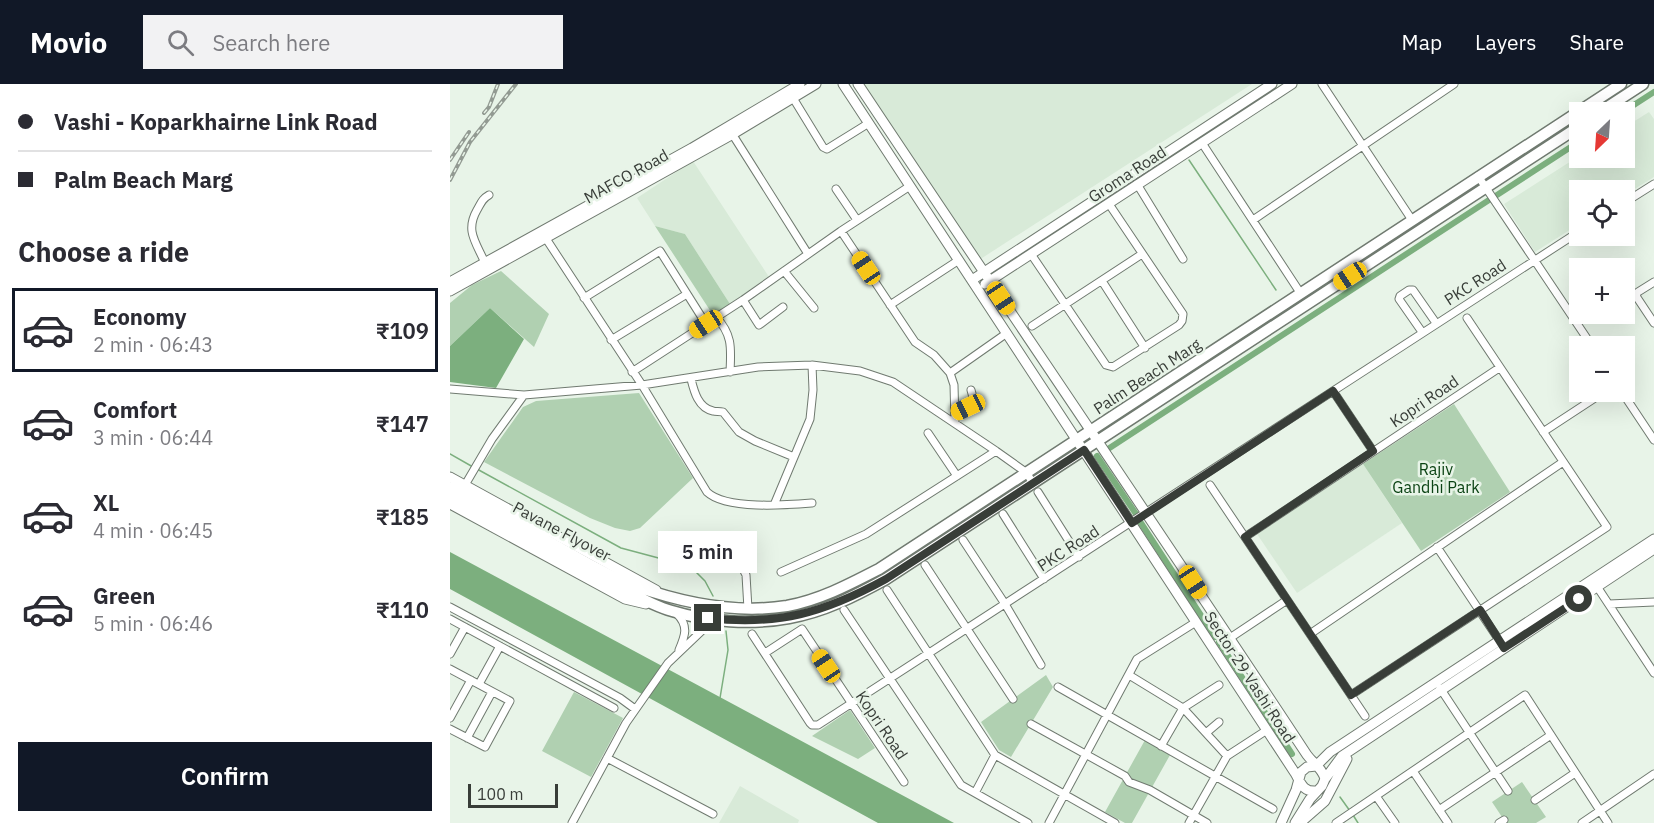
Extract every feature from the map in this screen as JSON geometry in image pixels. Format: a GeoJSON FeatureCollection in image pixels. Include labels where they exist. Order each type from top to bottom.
{"type":"FeatureCollection","features":[{"type":"Feature","properties":{"kind":"main road","name":"MAFCO Road"},"geometry":{"type":"LineString","coordinates":[[730,131],[800,84]]}},
{"type":"Feature","properties":{"kind":"main road","name":"MAFCO Road"},"geometry":{"type":"LineString","coordinates":[[450,291],[544,235],[816,84]]}},
{"type":"Feature","properties":{"kind":"main road","name":"Sector 29 Vashi Road"},"geometry":{"type":"LineString","coordinates":[[843,84],[1299,780]]}},
{"type":"Feature","properties":{"kind":"main road","name":"Sector 29 Vashi Road"},"geometry":{"type":"LineString","coordinates":[[858,84],[1316,766]]}},
{"type":"Feature","properties":{"kind":"main road","name":"Groma Road"},"geometry":{"type":"LineString","coordinates":[[972,280],[1272,84]]}},
{"type":"Feature","properties":{"kind":"main road","name":"Groma Road"},"geometry":{"type":"LineString","coordinates":[[978,289],[1292,84]]}},
{"type":"Feature","properties":{"kind":"main road","name":"Palm Beach Marg"},"geometry":{"type":"LineString","coordinates":[[663,594],[715,606],[748,609],[787,606],[848,586],[879,569],[1621,84]]}},
{"type":"Feature","properties":{"kind":"main road"},"geometry":{"type":"LineString","coordinates":[[1615,102],[1643,84]]}},
{"type":"Feature","properties":{"kind":"main road","name":"Palm Beach Marg"},"geometry":{"type":"LineString","coordinates":[[657,606],[673,612],[744,622],[789,618],[853,597],[1036,488],[1084,450],[1569,133]]}},
{"type":"Feature","properties":{"kind":"main road","name":"MAFCO Road"},"geometry":{"type":"LineString","coordinates":[[450,282],[544,235]]}},
{"type":"Feature","properties":{"kind":"main road"},"geometry":{"type":"LineString","coordinates":[[450,477],[663,594]]}},
{"type":"Feature","properties":{"kind":"main road","name":"Pavane Flyover"},"geometry":{"type":"LineString","coordinates":[[450,487],[585,561],[657,606]]}},
{"type":"Feature","properties":{"kind":"main road","name":"Pavane Flyover"},"geometry":{"type":"LineString","coordinates":[[450,496],[631,589],[663,594]]}},
{"type":"Feature","properties":{"kind":"main road"},"geometry":{"type":"LineString","coordinates":[[450,504],[625,599],[657,606]]}},
{"type":"Feature","properties":{"kind":"main road"},"geometry":{"type":"LineString","coordinates":[[1595,583],[1654,539]]}},
{"type":"Feature","properties":{"kind":"main road"},"geometry":{"type":"LineString","coordinates":[[1281,823],[1304,769],[1316,766],[1330,752],[1438,686],[1595,583],[1654,549]]}},
{"type":"Feature","properties":{"kind":"main road"},"geometry":{"type":"LineString","coordinates":[[1295,823],[1342,756],[1438,686]]}},
{"type":"Feature","properties":{"kind":"main road"},"geometry":{"type":"LineString","coordinates":[[1300,823],[1325,801],[1344,762],[1360,743]]}},
{"type":"Feature","properties":{"kind":"main road"},"geometry":{"type":"LineString","coordinates":[[1316,766],[1325,778]]}},
{"type":"Feature","properties":{"kind":"main road"},"geometry":{"type":"LineString","coordinates":[[1299,780],[1307,790],[1316,791]]}},
{"type":"Feature","properties":{"kind":"street"},"geometry":{"type":"LineString","coordinates":[[1322,84],[1412,220]]}},
{"type":"Feature","properties":{"kind":"street"},"geometry":{"type":"LineString","coordinates":[[1252,220],[1454,84]]}},
{"type":"Feature","properties":{"kind":"street"},"geometry":{"type":"LineString","coordinates":[[793,98],[823,147],[827,149],[869,123]]}},
{"type":"Feature","properties":{"kind":"street"},"geometry":{"type":"LineString","coordinates":[[730,131],[808,254]]}},
{"type":"Feature","properties":{"kind":"street"},"geometry":{"type":"LineString","coordinates":[[1202,143],[1301,294]]}},
{"type":"Feature","properties":{"kind":"street"},"geometry":{"type":"LineString","coordinates":[[1478,176],[1585,336]]}},
{"type":"Feature","properties":{"kind":"street"},"geometry":{"type":"LineString","coordinates":[[1137,184],[1183,259]]}},
{"type":"Feature","properties":{"kind":"street"},"geometry":{"type":"LineString","coordinates":[[1635,195],[1654,184]]}},
{"type":"Feature","properties":{"kind":"street"},"geometry":{"type":"LineString","coordinates":[[632,372],[743,300],[910,186]]}},
{"type":"Feature","properties":{"kind":"street"},"geometry":{"type":"LineString","coordinates":[[836,189],[858,220]]}},
{"type":"Feature","properties":{"kind":"street"},"geometry":{"type":"LineString","coordinates":[[486,263],[471,231],[471,221],[483,198],[489,195]]}},
{"type":"Feature","properties":{"kind":"street"},"geometry":{"type":"LineString","coordinates":[[1031,254],[1108,367],[1113,367],[1145,348],[1179,325],[1183,317],[1109,204]]}},
{"type":"Feature","properties":{"kind":"street"},"geometry":{"type":"LineString","coordinates":[[841,231],[915,342],[934,355],[950,373],[954,385],[955,423]]}},
{"type":"Feature","properties":{"kind":"street"},"geometry":{"type":"LineString","coordinates":[[544,235],[642,385],[707,492],[714,499],[746,504],[812,503]]}},
{"type":"Feature","properties":{"kind":"street","name":"PKC Road"},"geometry":{"type":"LineString","coordinates":[[752,634],[812,725],[818,725],[1569,238]]}},
{"type":"Feature","properties":{"kind":"street"},"geometry":{"type":"LineString","coordinates":[[584,298],[660,251],[706,324]]}},
{"type":"Feature","properties":{"kind":"street"},"geometry":{"type":"LineString","coordinates":[[1032,326],[1142,255]]}},
{"type":"Feature","properties":{"kind":"street"},"geometry":{"type":"LineString","coordinates":[[890,305],[959,260]]}},
{"type":"Feature","properties":{"kind":"street"},"geometry":{"type":"LineString","coordinates":[[784,271],[814,308]]}},
{"type":"Feature","properties":{"kind":"street"},"geometry":{"type":"LineString","coordinates":[[1102,281],[1145,348]]}},
{"type":"Feature","properties":{"kind":"street"},"geometry":{"type":"LineString","coordinates":[[1654,282],[1638,292],[1636,296],[1654,323]]}},
{"type":"Feature","properties":{"kind":"street"},"geometry":{"type":"LineString","coordinates":[[1422,332],[1399,299],[1409,290],[1413,290],[1436,323]]}},
{"type":"Feature","properties":{"kind":"street"},"geometry":{"type":"LineString","coordinates":[[611,340],[687,294]]}},
{"type":"Feature","properties":{"kind":"street"},"geometry":{"type":"LineString","coordinates":[[743,300],[759,325],[783,307]]}},
{"type":"Feature","properties":{"kind":"street"},"geometry":{"type":"LineString","coordinates":[[716,317],[726,327],[729,336],[730,372]]}},
{"type":"Feature","properties":{"kind":"street"},"geometry":{"type":"LineString","coordinates":[[1351,695],[1606,527],[1467,318]]}},
{"type":"Feature","properties":{"kind":"street"},"geometry":{"type":"LineString","coordinates":[[950,373],[1007,333]]}},
{"type":"Feature","properties":{"kind":"street"},"geometry":{"type":"LineString","coordinates":[[774,505],[810,419],[813,390],[812,365]]}},
{"type":"Feature","properties":{"kind":"street"},"geometry":{"type":"LineString","coordinates":[[450,389],[524,395],[642,385],[758,367],[812,365],[860,371],[893,382],[1026,473],[1079,557]]}},
{"type":"Feature","properties":{"kind":"street","name":"Kopri Road"},"geometry":{"type":"LineString","coordinates":[[1245,537],[1499,368]]}},
{"type":"Feature","properties":{"kind":"street"},"geometry":{"type":"LineString","coordinates":[[691,379],[696,397],[712,412],[723,412],[739,432],[794,458]]}},
{"type":"Feature","properties":{"kind":"street"},"geometry":{"type":"LineString","coordinates":[[955,413],[974,401],[971,390]]}},
{"type":"Feature","properties":{"kind":"street"},"geometry":{"type":"LineString","coordinates":[[1333,391],[1373,451]]}},
{"type":"Feature","properties":{"kind":"street"},"geometry":{"type":"LineString","coordinates":[[465,485],[477,461],[524,395]]}},
{"type":"Feature","properties":{"kind":"street"},"geometry":{"type":"LineString","coordinates":[[1543,432],[1589,402]]}},
{"type":"Feature","properties":{"kind":"street"},"geometry":{"type":"LineString","coordinates":[[1629,402],[1654,440]]}},
{"type":"Feature","properties":{"kind":"street"},"geometry":{"type":"LineString","coordinates":[[928,433],[957,476]]}},
{"type":"Feature","properties":{"kind":"street"},"geometry":{"type":"LineString","coordinates":[[781,572],[866,534],[996,451]]}},
{"type":"Feature","properties":{"kind":"street"},"geometry":{"type":"LineString","coordinates":[[1310,634],[1563,462]]}},
{"type":"Feature","properties":{"kind":"street"},"geometry":{"type":"LineString","coordinates":[[1210,485],[1365,716]]}},
{"type":"Feature","properties":{"kind":"street"},"geometry":{"type":"LineString","coordinates":[[1003,514],[1044,579]]}},
{"type":"Feature","properties":{"kind":"street"},"geometry":{"type":"LineString","coordinates":[[963,540],[1041,665]]}},
{"type":"Feature","properties":{"kind":"street"},"geometry":{"type":"LineString","coordinates":[[731,545],[746,575],[748,609]]}},
{"type":"Feature","properties":{"kind":"street"},"geometry":{"type":"LineString","coordinates":[[1437,547],[1502,644]]}},
{"type":"Feature","properties":{"kind":"street"},"geometry":{"type":"LineString","coordinates":[[925,565],[1013,699]]}},
{"type":"Feature","properties":{"kind":"street"},"geometry":{"type":"LineString","coordinates":[[1595,583],[1654,673]]}},
{"type":"Feature","properties":{"kind":"street"},"geometry":{"type":"LineString","coordinates":[[887,590],[995,755],[1115,823]]}},
{"type":"Feature","properties":{"kind":"street"},"geometry":{"type":"LineString","coordinates":[[1230,638],[1287,600]]}},
{"type":"Feature","properties":{"kind":"street"},"geometry":{"type":"LineString","coordinates":[[1609,604],[1654,602]]}},
{"type":"Feature","properties":{"kind":"street"},"geometry":{"type":"LineString","coordinates":[[572,823],[637,707],[668,663],[704,631],[713,619],[715,606]]}},
{"type":"Feature","properties":{"kind":"street"},"geometry":{"type":"LineString","coordinates":[[450,607],[637,707]]}},
{"type":"Feature","properties":{"kind":"street"},"geometry":{"type":"LineString","coordinates":[[844,610],[961,784],[1028,823]]}},
{"type":"Feature","properties":{"kind":"street"},"geometry":{"type":"LineString","coordinates":[[673,612],[681,619],[685,628],[685,637],[678,652]]}},
{"type":"Feature","properties":{"kind":"street"},"geometry":{"type":"LineString","coordinates":[[450,619],[614,708]]}},
{"type":"Feature","properties":{"kind":"street"},"geometry":{"type":"LineString","coordinates":[[1048,823],[1137,659],[1196,622]]}},
{"type":"Feature","properties":{"kind":"street"},"geometry":{"type":"LineString","coordinates":[[450,654],[465,627]]}},
{"type":"Feature","properties":{"kind":"street","name":"Kopri Road"},"geometry":{"type":"LineString","coordinates":[[765,653],[802,629],[904,782]]}},
{"type":"Feature","properties":{"kind":"street"},"geometry":{"type":"LineString","coordinates":[[479,684],[500,646]]}},
{"type":"Feature","properties":{"kind":"street"},"geometry":{"type":"LineString","coordinates":[[450,669],[510,701],[485,747],[450,729]]}},
{"type":"Feature","properties":{"kind":"street"},"geometry":{"type":"LineString","coordinates":[[1129,675],[1183,708],[1227,756]]}},
{"type":"Feature","properties":{"kind":"street"},"geometry":{"type":"LineString","coordinates":[[450,718],[471,680]]}},
{"type":"Feature","properties":{"kind":"street"},"geometry":{"type":"LineString","coordinates":[[1161,746],[1183,708],[1219,685]]}},
{"type":"Feature","properties":{"kind":"street"},"geometry":{"type":"LineString","coordinates":[[1438,686],[1508,791]]}},
{"type":"Feature","properties":{"kind":"street"},"geometry":{"type":"LineString","coordinates":[[1058,687],[1273,809]]}},
{"type":"Feature","properties":{"kind":"street"},"geometry":{"type":"LineString","coordinates":[[467,738],[492,692]]}},
{"type":"Feature","properties":{"kind":"street"},"geometry":{"type":"LineString","coordinates":[[1337,823],[1524,695],[1608,823]]}},
{"type":"Feature","properties":{"kind":"street"},"geometry":{"type":"LineString","coordinates":[[1206,733],[1220,722]]}},
{"type":"Feature","properties":{"kind":"street"},"geometry":{"type":"LineString","coordinates":[[1031,724],[1125,776],[1129,782],[1150,790],[1208,823]]}},
{"type":"Feature","properties":{"kind":"street"},"geometry":{"type":"LineString","coordinates":[[1189,823],[1227,756],[1267,730]]}},
{"type":"Feature","properties":{"kind":"street"},"geometry":{"type":"LineString","coordinates":[[1439,810],[1551,735]]}},
{"type":"Feature","properties":{"kind":"street"},"geometry":{"type":"LineString","coordinates":[[975,793],[995,755]]}},
{"type":"Feature","properties":{"kind":"street"},"geometry":{"type":"LineString","coordinates":[[607,758],[712,814]]}},
{"type":"Feature","properties":{"kind":"street"},"geometry":{"type":"LineString","coordinates":[[1413,771],[1448,823]]}},
{"type":"Feature","properties":{"kind":"street"},"geometry":{"type":"LineString","coordinates":[[1535,800],[1575,773]]}},
{"type":"Feature","properties":{"kind":"street"},"geometry":{"type":"LineString","coordinates":[[1582,823],[1654,774]]}},
{"type":"Feature","properties":{"kind":"street"},"geometry":{"type":"LineString","coordinates":[[1376,796],[1395,823]]}},
{"type":"Feature","properties":{"kind":"shaded area"},"geometry":{"type":"Polygon","coordinates":[[[864,84],[1252,84],[979,260],[864,84]]]}},
{"type":"Feature","properties":{"kind":"shaded area"},"geometry":{"type":"Polygon","coordinates":[[[1649,112],[1654,119],[1654,177],[1635,189],[1635,180],[1569,180],[1569,230],[1535,252],[1504,204],[1569,162],[1569,168],[1635,168],[1635,121],[1649,112]]]}},
{"type":"Feature","properties":{"kind":"shaded area"},"geometry":{"type":"Polygon","coordinates":[[[693,161],[769,277],[730,304],[685,234],[655,226],[637,198],[693,161]]]}},
{"type":"Feature","properties":{"kind":"shaded area"},"geometry":{"type":"Polygon","coordinates":[[[490,308],[524,339],[496,388],[450,382],[450,346],[490,308]]]}},
{"type":"Feature","properties":{"kind":"shaded area"},"geometry":{"type":"Polygon","coordinates":[[[1363,464],[1402,523],[1297,593],[1257,534],[1363,464]]]}},
{"type":"Feature","properties":{"kind":"shaded area"},"geometry":{"type":"Polygon","coordinates":[[[450,552],[954,823],[878,823],[450,589],[450,552]]]}},
{"type":"Feature","properties":{"kind":"shaded area"},"geometry":{"type":"Polygon","coordinates":[[[740,786],[799,820],[798,823],[719,823],[740,786]]]}},
{"type":"Feature","properties":{"kind":"green space"},"geometry":{"type":"Polygon","coordinates":[[[655,226],[685,234],[730,304],[713,315],[655,226]]]}},
{"type":"Feature","properties":{"kind":"green space"},"geometry":{"type":"Polygon","coordinates":[[[501,271],[549,314],[534,347],[490,308],[450,346],[450,303],[472,285],[501,271]]]}},
{"type":"Feature","properties":{"kind":"green space"},"geometry":{"type":"Polygon","coordinates":[[[639,393],[693,478],[640,528],[630,531],[615,528],[590,518],[484,462],[523,407],[536,401],[639,393]]]}},
{"type":"Feature","properties":{"kind":"green space","name":"Rajiv Gandhi Park"},"geometry":{"type":"Polygon","coordinates":[[[1454,404],[1510,492],[1421,551],[1363,464],[1454,404]]]}},
{"type":"Feature","properties":{"kind":"green space"},"geometry":{"type":"Polygon","coordinates":[[[1046,675],[1053,687],[1011,757],[999,750],[981,722],[1046,675]]]}},
{"type":"Feature","properties":{"kind":"green space"},"geometry":{"type":"Polygon","coordinates":[[[574,692],[623,718],[591,777],[542,751],[574,692]]]}},
{"type":"Feature","properties":{"kind":"green space"},"geometry":{"type":"Polygon","coordinates":[[[850,710],[875,748],[858,759],[812,736],[850,710]]]}},
{"type":"Feature","properties":{"kind":"green space"},"geometry":{"type":"Polygon","coordinates":[[[1145,740],[1170,755],[1132,823],[1125,823],[1105,812],[1145,740]]]}},
{"type":"Feature","properties":{"kind":"green space"},"geometry":{"type":"Polygon","coordinates":[[[1522,782],[1546,817],[1536,823],[1506,823],[1492,802],[1522,782]]]}},
{"type":"Feature","properties":{"kind":"waterway"},"geometry":{"type":"LineString","coordinates":[[1635,104],[1654,92]]}},
{"type":"Feature","properties":{"kind":"waterway"},"geometry":{"type":"LineString","coordinates":[[1497,195],[1569,148]]}},
{"type":"Feature","properties":{"kind":"waterway"},"geometry":{"type":"LineString","coordinates":[[1189,160],[1276,290]]}},
{"type":"Feature","properties":{"kind":"waterway"},"geometry":{"type":"LineString","coordinates":[[1108,449],[1489,200]]}},
{"type":"Feature","properties":{"kind":"waterway"},"geometry":{"type":"LineString","coordinates":[[450,454],[473,467]]}},
{"type":"Feature","properties":{"kind":"waterway"},"geometry":{"type":"LineString","coordinates":[[1097,456],[1136,514]]}},
{"type":"Feature","properties":{"kind":"waterway"},"geometry":{"type":"LineString","coordinates":[[477,469],[621,548],[681,564],[695,571],[705,581],[713,596]]}},
{"type":"Feature","properties":{"kind":"waterway"},"geometry":{"type":"LineString","coordinates":[[1141,523],[1215,637]]}},
{"type":"Feature","properties":{"kind":"waterway"},"geometry":{"type":"LineString","coordinates":[[720,698],[728,650],[726,631]]}},
{"type":"Feature","properties":{"kind":"waterway"},"geometry":{"type":"LineString","coordinates":[[1219,642],[1292,754]]}},
{"type":"Feature","properties":{"kind":"waterway"},"geometry":{"type":"LineString","coordinates":[[1340,797],[1350,811]]}},
{"type":"Feature","properties":{"kind":"waterway"},"geometry":{"type":"LineString","coordinates":[[1353,815],[1358,823]]}},
{"type":"Feature","properties":{"kind":"railway"},"geometry":{"type":"LineString","coordinates":[[484,113],[489,107],[498,84]]}},
{"type":"Feature","properties":{"kind":"railway"},"geometry":{"type":"LineString","coordinates":[[450,180],[470,142],[516,84]]}},
{"type":"Feature","properties":{"kind":"railway"},"geometry":{"type":"LineString","coordinates":[[450,160],[469,132]]}},
{"type":"Feature","properties":{"kind":"route"},"geometry":{"type":"LineString","coordinates":[[708,618],[744,622],[789,618],[853,597],[886,579],[1084,450],[1132,523],[1333,391],[1373,451],[1245,537],[1351,695],[1480,610],[1504,648],[1579,599]]}}]}
